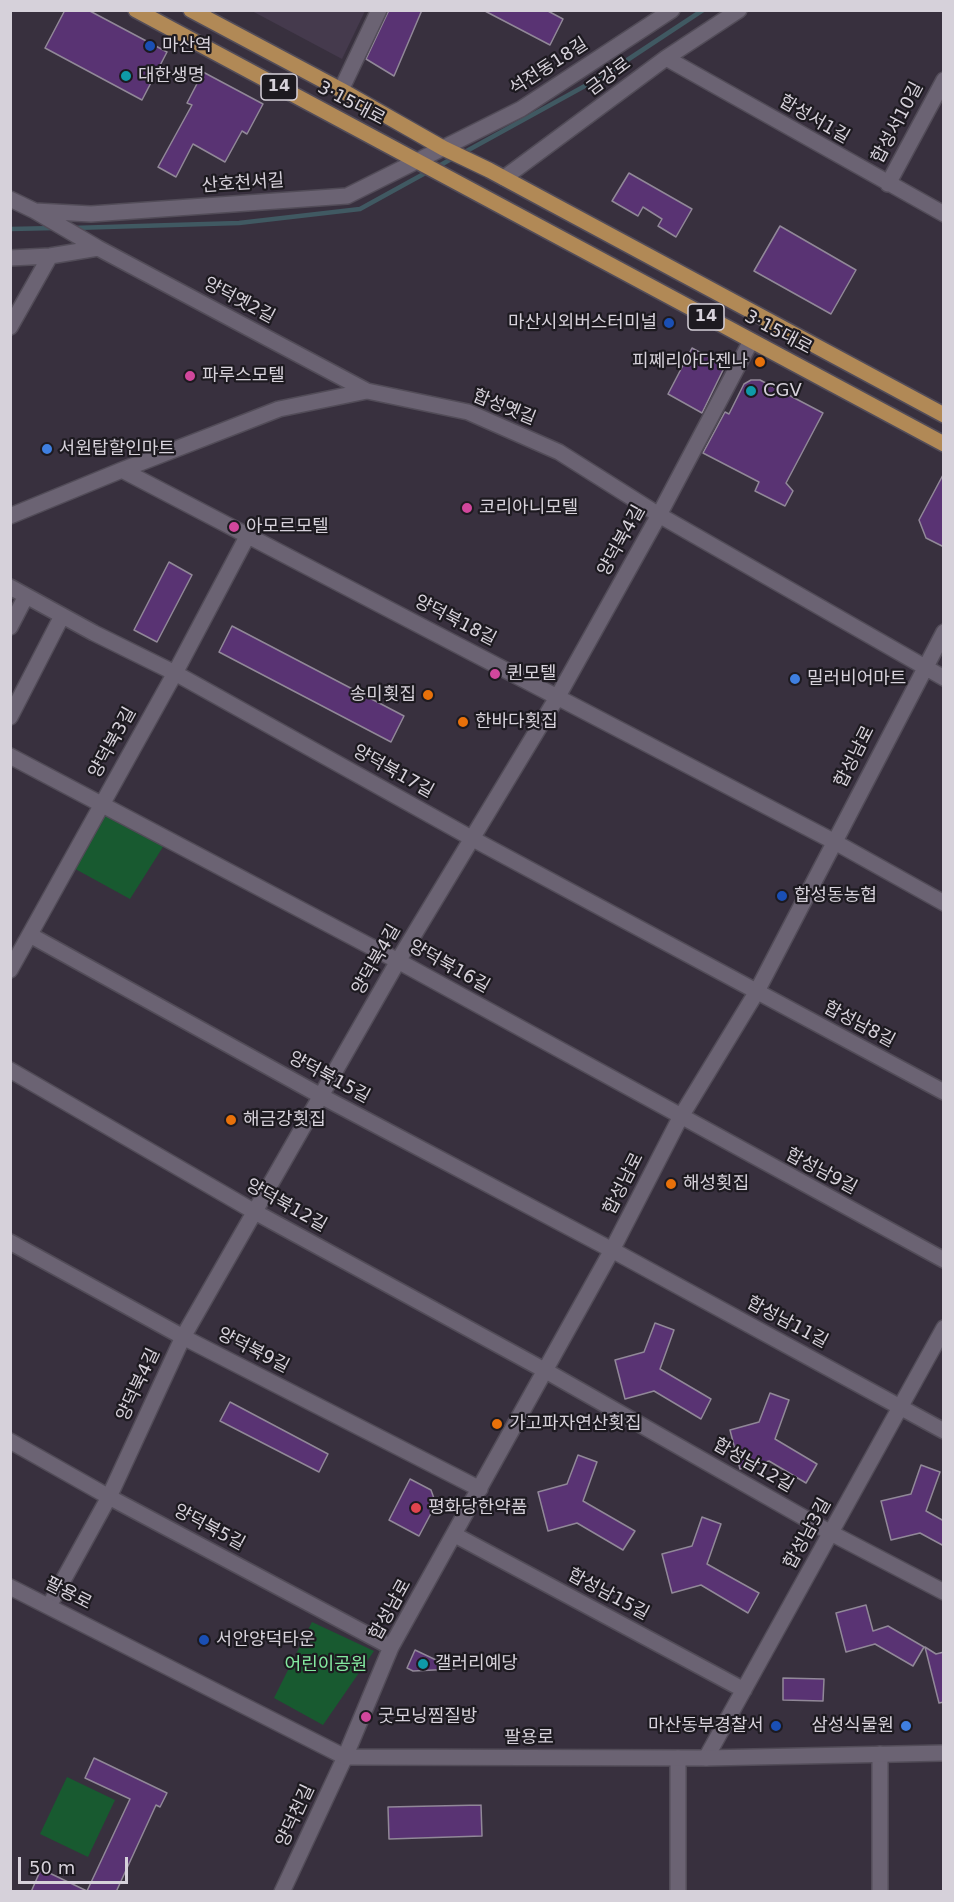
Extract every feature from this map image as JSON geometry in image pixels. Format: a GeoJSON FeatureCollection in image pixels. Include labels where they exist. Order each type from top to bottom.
{"type":"FeatureCollection","features":[{"type":"Feature","properties":{"kind":"main road","name":"3·15대로"},"geometry":{"type":"LineString","coordinates":[[136,10],[944,444]]}},
{"type":"Feature","properties":{"kind":"main road","name":"3·15대로"},"geometry":{"type":"LineString","coordinates":[[191,10],[944,415]]}},
{"type":"Feature","properties":{"kind":"street"},"geometry":{"type":"LineString","coordinates":[[341,90],[379,10]]}},
{"type":"Feature","properties":{"kind":"street","name":"석전동18길"},"geometry":{"type":"LineString","coordinates":[[446,149],[520,109],[672,10]]}},
{"type":"Feature","properties":{"kind":"street","name":"금강로"},"geometry":{"type":"LineString","coordinates":[[504,178],[666,58],[739,10]]}},
{"type":"Feature","properties":{"kind":"street","name":"합성서1길"},"geometry":{"type":"LineString","coordinates":[[666,58],[944,214]]}},
{"type":"Feature","properties":{"kind":"street","name":"합성서10길"},"geometry":{"type":"LineString","coordinates":[[888,184],[944,80]]}},
{"type":"Feature","properties":{"kind":"street","name":"산호천서길"},"geometry":{"type":"LineString","coordinates":[[42,215],[91,214],[347,196],[446,149]]}},
{"type":"Feature","properties":{"kind":"street"},"geometry":{"type":"LineString","coordinates":[[12,200],[42,215]]}},
{"type":"Feature","properties":{"kind":"street","name":"양덕옛2길"},"geometry":{"type":"LineString","coordinates":[[42,215],[95,246],[367,391]]}},
{"type":"Feature","properties":{"kind":"street"},"geometry":{"type":"LineString","coordinates":[[10,258],[50,256],[95,246]]}},
{"type":"Feature","properties":{"kind":"street"},"geometry":{"type":"LineString","coordinates":[[10,327],[50,256]]}},
{"type":"Feature","properties":{"kind":"street","name":"양덕북4길"},"geometry":{"type":"LineString","coordinates":[[49,1606],[108,1497],[183,1337],[398,961],[558,696],[659,515],[751,341]]}},
{"type":"Feature","properties":{"kind":"street","name":"합성옛길"},"geometry":{"type":"LineString","coordinates":[[10,516],[279,409],[367,391],[468,412],[559,452],[659,515],[944,678]]}},
{"type":"Feature","properties":{"kind":"street","name":"양덕북18길"},"geometry":{"type":"LineString","coordinates":[[122,470],[558,696],[833,841],[944,903]]}},
{"type":"Feature","properties":{"kind":"street","name":"양덕북3길"},"geometry":{"type":"LineString","coordinates":[[10,970],[175,673],[248,535]]}},
{"type":"Feature","properties":{"kind":"street","name":"양덕북17길"},"geometry":{"type":"LineString","coordinates":[[10,587],[175,673],[756,993]]}},
{"type":"Feature","properties":{"kind":"street"},"geometry":{"type":"LineString","coordinates":[[12,623],[26,596]]}},
{"type":"Feature","properties":{"kind":"street"},"geometry":{"type":"LineString","coordinates":[[10,717],[62,616]]}},
{"type":"Feature","properties":{"kind":"street","name":"합성남로"},"geometry":{"type":"LineString","coordinates":[[345,1756],[391,1647],[546,1371],[680,1118],[756,993],[924,666],[944,632]]}},
{"type":"Feature","properties":{"kind":"street","name":"양덕북16길"},"geometry":{"type":"LineString","coordinates":[[10,756],[398,961],[680,1118]]}},
{"type":"Feature","properties":{"kind":"street","name":"양덕북15길"},"geometry":{"type":"LineString","coordinates":[[30,935],[321,1096],[612,1250]]}},
{"type":"Feature","properties":{"kind":"street","name":"합성남8길"},"geometry":{"type":"LineString","coordinates":[[756,993],[944,1092]]}},
{"type":"Feature","properties":{"kind":"street","name":"양덕북12길"},"geometry":{"type":"LineString","coordinates":[[10,1070],[255,1212],[546,1371]]}},
{"type":"Feature","properties":{"kind":"street","name":"합성남9길"},"geometry":{"type":"LineString","coordinates":[[680,1118],[944,1260]]}},
{"type":"Feature","properties":{"kind":"street","name":"양덕북9길"},"geometry":{"type":"LineString","coordinates":[[10,1242],[183,1337],[480,1489]]}},
{"type":"Feature","properties":{"kind":"street","name":"합성남11길"},"geometry":{"type":"LineString","coordinates":[[612,1250],[944,1431]]}},
{"type":"Feature","properties":{"kind":"street","name":"합성남3길"},"geometry":{"type":"LineString","coordinates":[[706,1758],[944,1328]]}},
{"type":"Feature","properties":{"kind":"street","name":"합성남12길"},"geometry":{"type":"LineString","coordinates":[[546,1371],[831,1533],[944,1592]]}},
{"type":"Feature","properties":{"kind":"street","name":"양덕북5길"},"geometry":{"type":"LineString","coordinates":[[10,1441],[108,1497],[391,1647]]}},
{"type":"Feature","properties":{"kind":"street","name":"합성남15길"},"geometry":{"type":"LineString","coordinates":[[454,1535],[744,1690]]}},
{"type":"Feature","properties":{"kind":"street","name":"팔용로"},"geometry":{"type":"LineString","coordinates":[[10,1587],[345,1756],[706,1758],[944,1753]]}},
{"type":"Feature","properties":{"kind":"street"},"geometry":{"type":"LineString","coordinates":[[880,1754],[880,1892]]}},
{"type":"Feature","properties":{"kind":"street","name":"양덕천길"},"geometry":{"type":"LineString","coordinates":[[282,1892],[345,1756]]}},
{"type":"Feature","properties":{"kind":"street"},"geometry":{"type":"LineString","coordinates":[[678,1758],[678,1892]]}},
{"type":"Feature","properties":{"kind":"shaded area"},"geometry":{"type":"Polygon","coordinates":[[[252,11],[365,11],[342,59],[252,11]]]}},
{"type":"Feature","properties":{"kind":"green space"},"geometry":{"type":"Polygon","coordinates":[[[102,803],[168,839],[130,899],[68,865],[102,803]]]}},
{"type":"Feature","properties":{"kind":"green space","name":"어린이공원"},"geometry":{"type":"Polygon","coordinates":[[[312,1622],[374,1651],[323,1725],[274,1698],[312,1622]]]}},
{"type":"Feature","properties":{"kind":"green space"},"geometry":{"type":"Polygon","coordinates":[[[67,1777],[115,1800],[88,1857],[40,1834],[67,1777]]]}},
{"type":"Feature","properties":{"kind":"building","name":"대한생명"},"geometry":{"type":"Polygon","coordinates":[[[65,10],[88,10],[167,52],[142,100],[45,48],[65,10]]]}},
{"type":"Feature","properties":{"kind":"building"},"geometry":{"type":"Polygon","coordinates":[[[389,10],[422,10],[394,76],[366,59],[389,10]]]}},
{"type":"Feature","properties":{"kind":"building"},"geometry":{"type":"Polygon","coordinates":[[[483,10],[546,10],[563,19],[550,45],[483,10]]]}},
{"type":"Feature","properties":{"kind":"building"},"geometry":{"type":"Polygon","coordinates":[[[203,72],[263,104],[247,134],[242,131],[225,162],[193,144],[176,177],[158,167],[192,105],[187,103],[203,72]]]}},
{"type":"Feature","properties":{"kind":"building"},"geometry":{"type":"Polygon","coordinates":[[[629,173],[692,209],[676,237],[658,226],[662,219],[643,207],[638,216],[612,201],[629,173]]]}},
{"type":"Feature","properties":{"kind":"building"},"geometry":{"type":"Polygon","coordinates":[[[780,226],[856,270],[831,314],[754,271],[780,226]]]}},
{"type":"Feature","properties":{"kind":"building"},"geometry":{"type":"Polygon","coordinates":[[[692,348],[725,366],[702,413],[668,394],[692,348]]]}},
{"type":"Feature","properties":{"kind":"building"},"geometry":{"type":"Polygon","coordinates":[[[751,380],[760,380],[823,413],[786,483],[793,491],[785,506],[755,491],[759,482],[703,453],[725,412],[729,414],[744,384],[751,380]]]}},
{"type":"Feature","properties":{"kind":"building"},"geometry":{"type":"Polygon","coordinates":[[[944,473],[944,547],[926,538],[919,520],[944,473]]]}},
{"type":"Feature","properties":{"kind":"building"},"geometry":{"type":"Polygon","coordinates":[[[169,562],[192,575],[157,642],[134,630],[169,562]]]}},
{"type":"Feature","properties":{"kind":"building"},"geometry":{"type":"Polygon","coordinates":[[[232,626],[404,716],[391,742],[219,652],[232,626]]]}},
{"type":"Feature","properties":{"kind":"building"},"geometry":{"type":"Polygon","coordinates":[[[655,1323],[674,1330],[660,1369],[711,1399],[701,1419],[654,1391],[625,1399],[615,1360],[644,1352],[655,1323]]]}},
{"type":"Feature","properties":{"kind":"building"},"geometry":{"type":"Polygon","coordinates":[[[770,1393],[789,1400],[775,1439],[817,1464],[806,1483],[769,1461],[740,1469],[730,1430],[759,1422],[770,1393]]]}},
{"type":"Feature","properties":{"kind":"building"},"geometry":{"type":"Polygon","coordinates":[[[230,1402],[328,1454],[319,1472],[220,1421],[230,1402]]]}},
{"type":"Feature","properties":{"kind":"building"},"geometry":{"type":"Polygon","coordinates":[[[578,1455],[597,1462],[583,1501],[635,1531],[623,1550],[577,1523],[548,1531],[538,1492],[567,1484],[578,1455]]]}},
{"type":"Feature","properties":{"kind":"building"},"geometry":{"type":"Polygon","coordinates":[[[921,1465],[940,1472],[926,1511],[944,1521],[944,1546],[920,1533],[891,1540],[881,1501],[911,1494],[921,1465]]]}},
{"type":"Feature","properties":{"kind":"building"},"geometry":{"type":"Polygon","coordinates":[[[410,1479],[431,1490],[436,1504],[419,1536],[389,1520],[410,1479]]]}},
{"type":"Feature","properties":{"kind":"building"},"geometry":{"type":"Polygon","coordinates":[[[702,1517],[721,1524],[707,1564],[759,1593],[748,1613],[701,1585],[672,1593],[662,1554],[692,1546],[702,1517]]]}},
{"type":"Feature","properties":{"kind":"building"},"geometry":{"type":"Polygon","coordinates":[[[866,1605],[873,1631],[888,1626],[924,1647],[913,1666],[875,1644],[846,1652],[836,1613],[866,1605]]]}},
{"type":"Feature","properties":{"kind":"building"},"geometry":{"type":"Polygon","coordinates":[[[925,1647],[936,1654],[944,1652],[944,1702],[939,1703],[925,1647]]]}},
{"type":"Feature","properties":{"kind":"building"},"geometry":{"type":"Polygon","coordinates":[[[415,1650],[455,1669],[413,1671],[407,1668],[415,1650]]]}},
{"type":"Feature","properties":{"kind":"building"},"geometry":{"type":"Polygon","coordinates":[[[783,1678],[824,1679],[823,1701],[783,1700],[783,1678]]]}},
{"type":"Feature","properties":{"kind":"building"},"geometry":{"type":"Polygon","coordinates":[[[94,1758],[167,1793],[160,1807],[156,1805],[116,1892],[31,1892],[41,1869],[87,1891],[130,1799],[85,1778],[94,1758]]]}},
{"type":"Feature","properties":{"kind":"building"},"geometry":{"type":"Polygon","coordinates":[[[481,1805],[482,1836],[389,1839],[388,1807],[481,1805]]]}},
{"type":"Feature","properties":{"kind":"waterway"},"geometry":{"type":"LineString","coordinates":[[463,153],[603,76],[703,10]]}},
{"type":"Feature","properties":{"kind":"waterway"},"geometry":{"type":"LineString","coordinates":[[437,167],[453,158]]}},
{"type":"Feature","properties":{"kind":"waterway"},"geometry":{"type":"LineString","coordinates":[[73,228],[239,223],[360,209],[429,171]]}},
{"type":"Feature","properties":{"kind":"waterway"},"geometry":{"type":"LineString","coordinates":[[10,229],[56,228]]}},
{"type":"Feature","properties":{"kind":"place","name":"마산역"},"geometry":{"type":"Point","coordinates":[150,46]}},
{"type":"Feature","properties":{"kind":"place","name":"대한생명"},"geometry":{"type":"Point","coordinates":[126,76]}},
{"type":"Feature","properties":{"kind":"place","name":"마산시외버스터미널"},"geometry":{"type":"Point","coordinates":[669,323]}},
{"type":"Feature","properties":{"kind":"place","name":"피쩨리아다젠나"},"geometry":{"type":"Point","coordinates":[760,362]}},
{"type":"Feature","properties":{"kind":"place","name":"파루스모텔"},"geometry":{"type":"Point","coordinates":[190,376]}},
{"type":"Feature","properties":{"kind":"place","name":"CGV"},"geometry":{"type":"Point","coordinates":[751,391]}},
{"type":"Feature","properties":{"kind":"place","name":"서원탑할인마트"},"geometry":{"type":"Point","coordinates":[47,449]}},
{"type":"Feature","properties":{"kind":"place","name":"코리아니모텔"},"geometry":{"type":"Point","coordinates":[467,508]}},
{"type":"Feature","properties":{"kind":"place","name":"아모르모텔"},"geometry":{"type":"Point","coordinates":[234,527]}},
{"type":"Feature","properties":{"kind":"place","name":"퀸모텔"},"geometry":{"type":"Point","coordinates":[495,674]}},
{"type":"Feature","properties":{"kind":"place","name":"밀러비어마트"},"geometry":{"type":"Point","coordinates":[795,679]}},
{"type":"Feature","properties":{"kind":"place","name":"송미횟집"},"geometry":{"type":"Point","coordinates":[428,695]}},
{"type":"Feature","properties":{"kind":"place","name":"한바다횟집"},"geometry":{"type":"Point","coordinates":[463,722]}},
{"type":"Feature","properties":{"kind":"place","name":"합성동농협"},"geometry":{"type":"Point","coordinates":[782,896]}},
{"type":"Feature","properties":{"kind":"place","name":"해금강횟집"},"geometry":{"type":"Point","coordinates":[231,1120]}},
{"type":"Feature","properties":{"kind":"place","name":"해성횟집"},"geometry":{"type":"Point","coordinates":[671,1184]}},
{"type":"Feature","properties":{"kind":"place","name":"가고파자연산횟집"},"geometry":{"type":"Point","coordinates":[497,1424]}},
{"type":"Feature","properties":{"kind":"place","name":"평화당한약품"},"geometry":{"type":"Point","coordinates":[416,1508]}},
{"type":"Feature","properties":{"kind":"place","name":"서안양덕타운"},"geometry":{"type":"Point","coordinates":[204,1640]}},
{"type":"Feature","properties":{"kind":"place","name":"갤러리예당"},"geometry":{"type":"Point","coordinates":[423,1664]}},
{"type":"Feature","properties":{"kind":"place","name":"굿모닝찜질방"},"geometry":{"type":"Point","coordinates":[366,1717]}},
{"type":"Feature","properties":{"kind":"place","name":"마산동부경찰서"},"geometry":{"type":"Point","coordinates":[776,1726]}},
{"type":"Feature","properties":{"kind":"place","name":"삼성식물원"},"geometry":{"type":"Point","coordinates":[906,1726]}}]}
